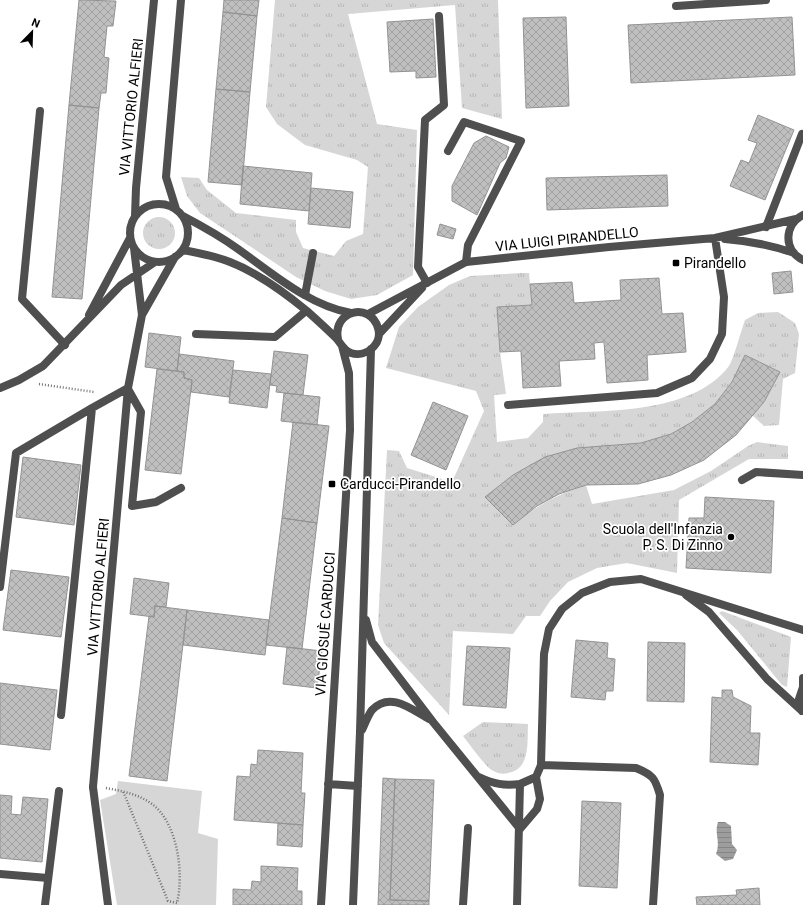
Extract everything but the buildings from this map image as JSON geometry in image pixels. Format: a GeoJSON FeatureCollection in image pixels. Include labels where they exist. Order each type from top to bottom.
{"type":"FeatureCollection","features":[{"type":"Feature","properties":{"kind":"street","name":"VIA VITTORIO ALFIERI"},"geometry":{"type":"LineString","coordinates":[[135,216],[136,188],[154,0]]}},
{"type":"Feature","properties":{"kind":"street"},"geometry":{"type":"LineString","coordinates":[[176,209],[166,177],[181,0]]}},
{"type":"Feature","properties":{"kind":"street"},"geometry":{"type":"LineString","coordinates":[[676,6],[766,0]]}},
{"type":"Feature","properties":{"kind":"street"},"geometry":{"type":"LineString","coordinates":[[427,283],[418,267],[425,120],[444,105],[440,16]]}},
{"type":"Feature","properties":{"kind":"street"},"geometry":{"type":"LineString","coordinates":[[40,111],[22,299],[65,345]]}},
{"type":"Feature","properties":{"kind":"street"},"geometry":{"type":"LineString","coordinates":[[448,151],[464,122],[521,141],[468,245],[466,262]]}},
{"type":"Feature","properties":{"kind":"street"},"geometry":{"type":"LineString","coordinates":[[766,227],[802,134]]}},
{"type":"Feature","properties":{"kind":"street"},"geometry":{"type":"LineString","coordinates":[[183,216],[188,232],[183,250],[175,257],[165,262],[155,262],[143,257],[134,248],[130,238],[130,226],[135,216],[144,208],[154,204],[166,204],[176,209],[183,216],[209,229],[267,271],[305,295],[340,311],[368,314],[376,323],[379,334],[377,342],[371,349],[364,353],[356,354],[348,352],[306,311],[277,288],[247,270],[230,262],[183,250]]}},
{"type":"Feature","properties":{"kind":"street"},"geometry":{"type":"LineString","coordinates":[[799,217],[790,227],[788,236],[789,245],[794,253],[802,260]]}},
{"type":"Feature","properties":{"kind":"street","name":"VIA LUIGI PIRANDELLO"},"geometry":{"type":"LineString","coordinates":[[368,314],[466,262],[609,247],[715,238],[766,227],[799,217]]}},
{"type":"Feature","properties":{"kind":"street"},"geometry":{"type":"LineString","coordinates":[[85,323],[130,238]]}},
{"type":"Feature","properties":{"kind":"street"},"geometry":{"type":"LineString","coordinates":[[508,405],[657,393],[692,378],[710,359],[722,334],[724,297],[715,238]]}},
{"type":"Feature","properties":{"kind":"street","name":"VIA LUIGI PIRANDELLO"},"geometry":{"type":"LineString","coordinates":[[715,238],[751,241],[771,245],[794,253]]}},
{"type":"Feature","properties":{"kind":"street","name":"VIA VITTORIO ALFIERI"},"geometry":{"type":"LineString","coordinates":[[134,248],[136,275],[142,315]]}},
{"type":"Feature","properties":{"kind":"street"},"geometry":{"type":"LineString","coordinates":[[305,295],[313,252]]}},
{"type":"Feature","properties":{"kind":"street","name":"VIA VITTORIO ALFIERI"},"geometry":{"type":"LineString","coordinates":[[108,905],[93,787],[128,388],[142,315],[175,257]]}},
{"type":"Feature","properties":{"kind":"street"},"geometry":{"type":"LineString","coordinates":[[0,388],[19,380],[43,366],[65,345],[120,285],[155,262]]}},
{"type":"Feature","properties":{"kind":"street","name":"VIA LUIGI PIRANDELLO"},"geometry":{"type":"LineString","coordinates":[[379,334],[427,283]]}},
{"type":"Feature","properties":{"kind":"street"},"geometry":{"type":"LineString","coordinates":[[196,334],[274,337],[306,311]]}},
{"type":"Feature","properties":{"kind":"street"},"geometry":{"type":"LineString","coordinates":[[340,343],[337,331],[339,323],[344,317],[351,313]]}},
{"type":"Feature","properties":{"kind":"street","name":"VIA GIOSUÈ CARDUCCI"},"geometry":{"type":"LineString","coordinates":[[321,905],[350,430],[349,373],[340,343]]}},
{"type":"Feature","properties":{"kind":"street"},"geometry":{"type":"LineString","coordinates":[[353,905],[364,613],[371,349]]}},
{"type":"Feature","properties":{"kind":"street"},"geometry":{"type":"LineString","coordinates":[[0,587],[16,453],[128,388],[141,412],[132,506],[156,502],[181,488]]}},
{"type":"Feature","properties":{"kind":"street","name":"VIA VITTORIO ALFIERI"},"geometry":{"type":"LineString","coordinates":[[61,715],[92,408]]}},
{"type":"Feature","properties":{"kind":"street"},"geometry":{"type":"LineString","coordinates":[[742,480],[756,472],[803,475]]}},
{"type":"Feature","properties":{"kind":"street"},"geometry":{"type":"LineString","coordinates":[[520,829],[537,809],[540,799],[536,777],[541,765],[544,654],[549,629],[562,609],[582,593],[610,582],[641,579],[803,630]]}},
{"type":"Feature","properties":{"kind":"street"},"geometry":{"type":"LineString","coordinates":[[682,592],[709,612],[767,679],[802,712]]}},
{"type":"Feature","properties":{"kind":"street"},"geometry":{"type":"LineString","coordinates":[[364,613],[372,642],[433,722],[520,829]]}},
{"type":"Feature","properties":{"kind":"street"},"geometry":{"type":"LineString","coordinates":[[802,712],[799,699],[803,688],[803,678]]}},
{"type":"Feature","properties":{"kind":"street"},"geometry":{"type":"LineString","coordinates":[[360,732],[372,710],[383,702],[397,700],[433,722]]}},
{"type":"Feature","properties":{"kind":"street"},"geometry":{"type":"LineString","coordinates":[[541,765],[636,768],[650,774],[656,783],[660,795],[653,905]]}},
{"type":"Feature","properties":{"kind":"street"},"geometry":{"type":"LineString","coordinates":[[476,776],[495,784],[508,786],[520,784],[536,777]]}},
{"type":"Feature","properties":{"kind":"street"},"geometry":{"type":"LineString","coordinates":[[328,784],[358,786]]}},
{"type":"Feature","properties":{"kind":"street"},"geometry":{"type":"LineString","coordinates":[[517,905],[520,784]]}},
{"type":"Feature","properties":{"kind":"street"},"geometry":{"type":"LineString","coordinates":[[45,905],[60,791]]}},
{"type":"Feature","properties":{"kind":"street"},"geometry":{"type":"LineString","coordinates":[[463,905],[468,828]]}},
{"type":"Feature","properties":{"kind":"street"},"geometry":{"type":"LineString","coordinates":[[0,874],[48,878]]}},
{"type":"Feature","properties":{"kind":"path"},"geometry":{"type":"LineString","coordinates":[[19,380],[98,393],[109,399]]}},
{"type":"Feature","properties":{"kind":"path"},"geometry":{"type":"LineString","coordinates":[[93,787],[123,791],[134,794],[153,805],[167,822],[176,848],[181,870],[177,903],[168,902],[123,791]]}},
{"type":"Feature","properties":{"kind":"green space"},"geometry":{"type":"Polygon","coordinates":[[[275,0],[498,0],[502,119],[462,108],[455,5],[348,14],[377,124],[417,130],[413,275],[377,295],[351,299],[325,291],[296,277],[200,213],[187,196],[181,177],[199,178],[207,190],[236,213],[296,220],[296,232],[303,248],[334,256],[346,241],[363,234],[368,167],[357,160],[305,145],[277,124],[266,107],[275,0]]]}},
{"type":"Feature","properties":{"kind":"green space"},"geometry":{"type":"Polygon","coordinates":[[[156,217],[162,217],[172,224],[175,233],[174,239],[168,246],[162,249],[156,249],[146,242],[143,236],[143,230],[150,220],[156,217]]]}},
{"type":"Feature","properties":{"kind":"green space"},"geometry":{"type":"Polygon","coordinates":[[[529,273],[532,305],[497,307],[500,352],[506,394],[494,395],[497,442],[528,438],[543,422],[543,414],[643,407],[668,402],[692,394],[712,382],[729,366],[745,320],[758,313],[778,312],[795,323],[799,334],[795,373],[783,379],[779,425],[764,426],[752,415],[764,402],[780,372],[745,355],[732,382],[715,404],[692,422],[671,434],[641,443],[614,445],[513,475],[485,497],[513,525],[547,501],[586,485],[592,504],[674,490],[711,471],[748,446],[757,442],[788,446],[788,459],[749,459],[679,500],[677,573],[627,563],[597,568],[568,582],[550,601],[540,616],[526,616],[513,634],[453,631],[449,715],[384,643],[378,625],[387,450],[399,451],[407,468],[452,482],[484,411],[476,391],[386,368],[399,327],[418,307],[449,285],[470,276],[529,273]]]}},
{"type":"Feature","properties":{"kind":"green space"},"geometry":{"type":"Polygon","coordinates":[[[722,611],[791,637],[787,687],[782,685],[737,630],[719,613],[722,611]]]}},
{"type":"Feature","properties":{"kind":"green space"},"geometry":{"type":"Polygon","coordinates":[[[483,722],[528,724],[526,754],[521,766],[515,770],[503,774],[492,770],[481,760],[463,736],[483,722]]]}},
{"type":"Feature","properties":{"kind":"green space"},"geometry":{"type":"Polygon","coordinates":[[[118,781],[202,791],[198,833],[218,839],[216,905],[117,905],[100,800],[116,794],[118,781]]]}},
{"type":"Feature","properties":{"kind":"shaded area"},"geometry":{"type":"Polygon","coordinates":[[[718,822],[725,822],[731,826],[732,844],[737,850],[733,859],[725,861],[716,854],[718,845],[718,822]]]}},
{"type":"Feature","properties":{"kind":"place","name":"Pirandello"},"geometry":{"type":"Point","coordinates":[676,263]}},
{"type":"Feature","properties":{"kind":"place","name":"Carducci-Pirandello"},"geometry":{"type":"Point","coordinates":[332,484]}},
{"type":"Feature","properties":{"kind":"place","name":"Scuola dell'Infanzia P. S. Di Zinno"},"geometry":{"type":"Point","coordinates":[731,537]}}]}
